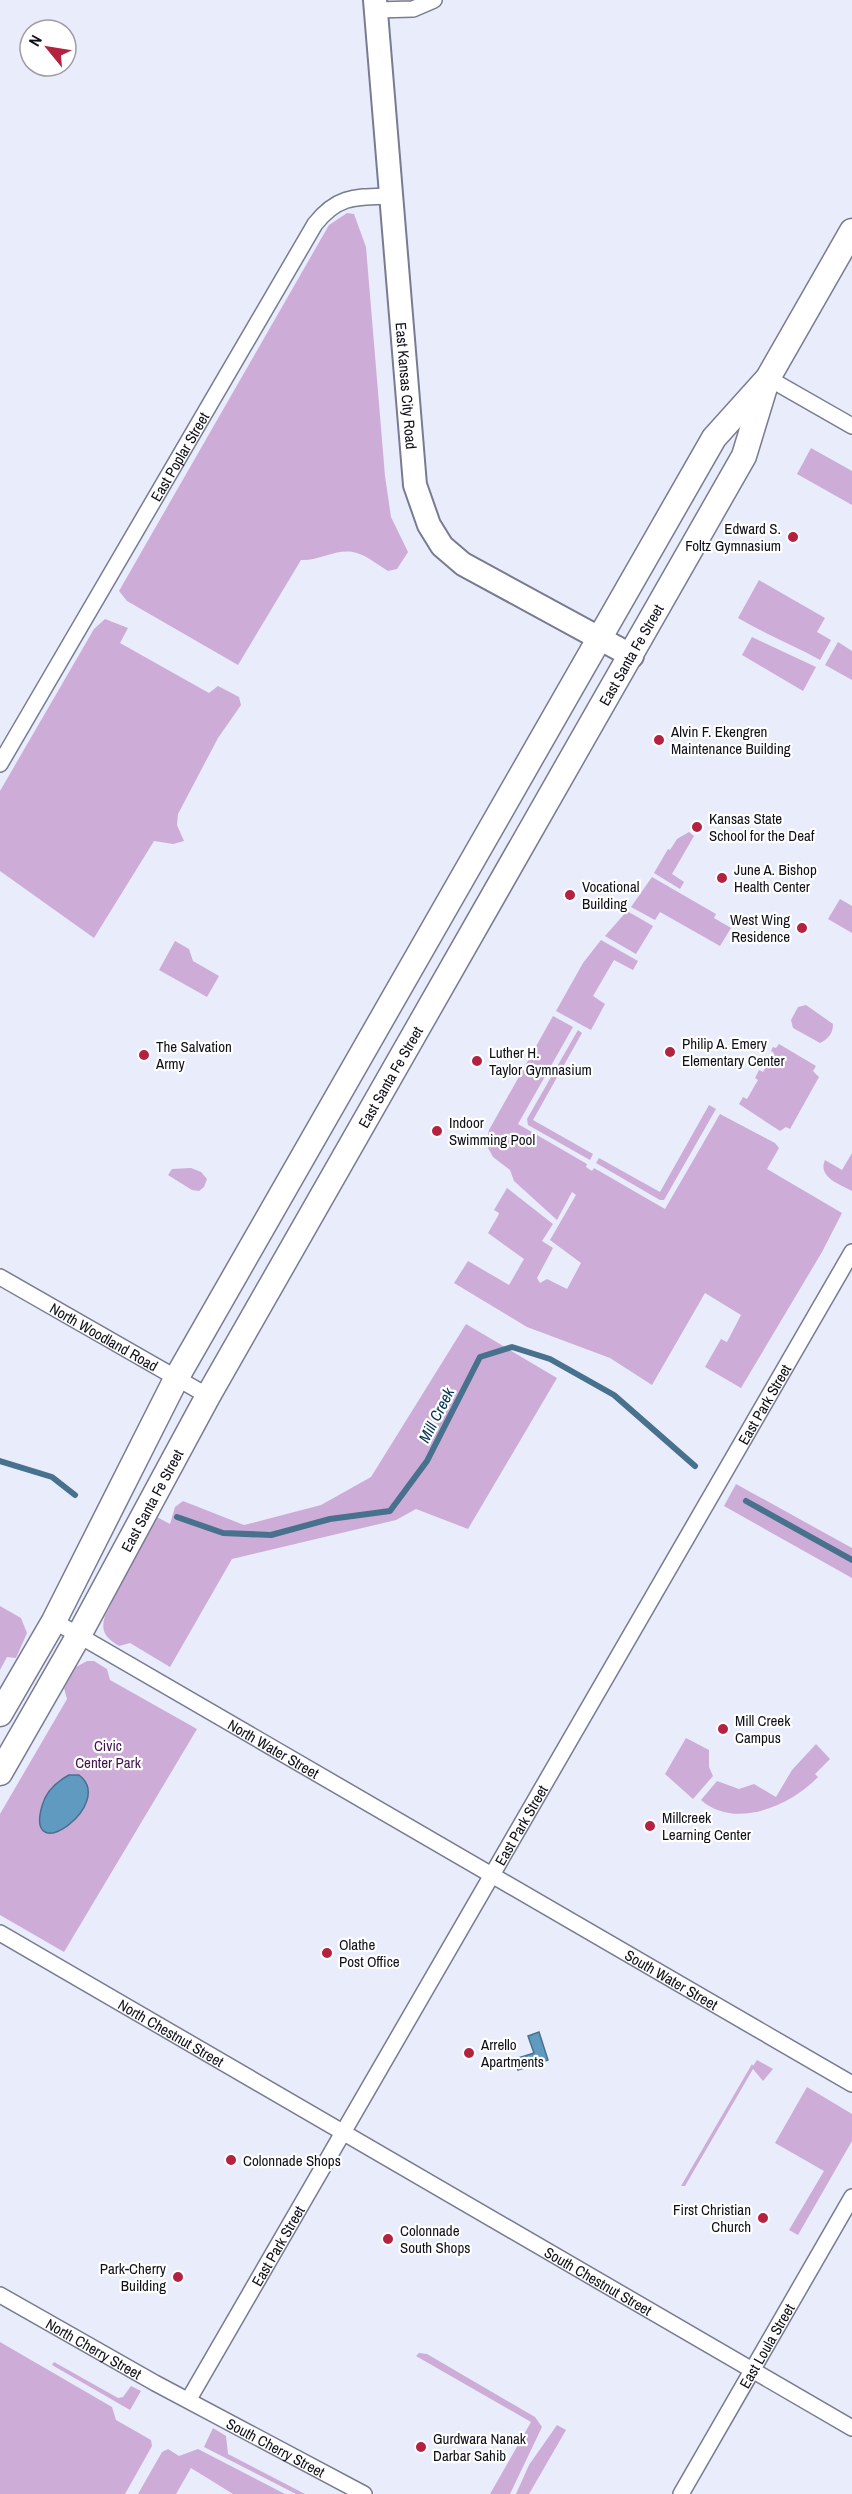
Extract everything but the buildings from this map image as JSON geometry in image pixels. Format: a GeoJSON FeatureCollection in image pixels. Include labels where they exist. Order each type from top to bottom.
{"type":"FeatureCollection","features":[{"type":"Feature","properties":{"kind":"main road","name":"East Santa Fe Street"},"geometry":{"type":"LineString","coordinates":[[0,1714],[54,1620],[177,1377],[714,438],[768,378],[852,231]]}},
{"type":"Feature","properties":{"kind":"main road","name":"East Santa Fe Street"},"geometry":{"type":"LineString","coordinates":[[0,1773],[79,1635],[208,1396],[744,456],[768,378]]}},
{"type":"Feature","properties":{"kind":"main road"},"geometry":{"type":"LineString","coordinates":[[283,1191],[315,1210]]}},
{"type":"Feature","properties":{"kind":"street"},"geometry":{"type":"LineString","coordinates":[[376,5],[413,9],[434,0]]}},
{"type":"Feature","properties":{"kind":"street","name":"East Kansas City Road"},"geometry":{"type":"LineString","coordinates":[[376,5],[415,486],[429,525],[442,546],[463,564],[632,656]]}},
{"type":"Feature","properties":{"kind":"street","name":"East Poplar Street"},"geometry":{"type":"LineString","coordinates":[[0,764],[315,224],[326,210],[339,202],[357,197],[391,196]]}},
{"type":"Feature","properties":{"kind":"street"},"geometry":{"type":"LineString","coordinates":[[768,378],[852,426]]}},
{"type":"Feature","properties":{"kind":"street","name":"East Park Street"},"geometry":{"type":"LineString","coordinates":[[189,2399],[852,1252]]}},
{"type":"Feature","properties":{"kind":"street","name":"North Woodland Road"},"geometry":{"type":"LineString","coordinates":[[0,1277],[208,1396]]}},
{"type":"Feature","properties":{"kind":"street","name":"North Water Street"},"geometry":{"type":"LineString","coordinates":[[54,1620],[493,1874]]}},
{"type":"Feature","properties":{"kind":"street","name":"South Water Street"},"geometry":{"type":"LineString","coordinates":[[493,1874],[852,2084]]}},
{"type":"Feature","properties":{"kind":"street","name":"North Chestnut Street"},"geometry":{"type":"LineString","coordinates":[[0,1933],[343,2133]]}},
{"type":"Feature","properties":{"kind":"street","name":"South Chestnut Street"},"geometry":{"type":"LineString","coordinates":[[343,2133],[852,2428]]}},
{"type":"Feature","properties":{"kind":"street","name":"East Loula Street"},"geometry":{"type":"LineString","coordinates":[[681,2494],[852,2197]]}},
{"type":"Feature","properties":{"kind":"street","name":"North Cherry Street"},"geometry":{"type":"LineString","coordinates":[[0,2295],[145,2378],[189,2399]]}},
{"type":"Feature","properties":{"kind":"street","name":"South Cherry Street"},"geometry":{"type":"LineString","coordinates":[[189,2399],[364,2494]]}},
{"type":"Feature","properties":{"kind":"green space"},"geometry":{"type":"Polygon","coordinates":[[[347,213],[354,214],[366,247],[385,476],[391,517],[408,552],[397,569],[388,571],[367,557],[353,552],[340,552],[301,560],[238,665],[127,601],[119,591],[329,225],[347,213]]]}},
{"type":"Feature","properties":{"kind":"green space"},"geometry":{"type":"Polygon","coordinates":[[[811,448],[852,471],[852,505],[797,474],[811,448]]]}},
{"type":"Feature","properties":{"kind":"green space"},"geometry":{"type":"Polygon","coordinates":[[[759,580],[825,618],[817,632],[831,640],[820,660],[738,618],[759,580]]]}},
{"type":"Feature","properties":{"kind":"green space"},"geometry":{"type":"Polygon","coordinates":[[[105,619],[128,628],[120,643],[209,693],[218,686],[239,697],[241,705],[218,738],[178,814],[177,825],[184,841],[173,844],[154,841],[94,938],[0,871],[0,791],[94,629],[105,619]]]}},
{"type":"Feature","properties":{"kind":"green space"},"geometry":{"type":"Polygon","coordinates":[[[752,637],[816,667],[803,691],[742,655],[752,637]]]}},
{"type":"Feature","properties":{"kind":"green space"},"geometry":{"type":"Polygon","coordinates":[[[838,642],[852,651],[852,680],[825,665],[838,642]]]}},
{"type":"Feature","properties":{"kind":"green space"},"geometry":{"type":"Polygon","coordinates":[[[689,832],[694,836],[672,874],[684,882],[680,889],[654,873],[668,849],[670,850],[677,839],[689,832]]]}},
{"type":"Feature","properties":{"kind":"green space"},"geometry":{"type":"Polygon","coordinates":[[[652,877],[716,914],[714,918],[731,928],[720,946],[660,912],[655,920],[631,907],[652,877]]]}},
{"type":"Feature","properties":{"kind":"green space"},"geometry":{"type":"Polygon","coordinates":[[[840,899],[852,906],[852,933],[828,919],[840,899]]]}},
{"type":"Feature","properties":{"kind":"green space"},"geometry":{"type":"Polygon","coordinates":[[[627,911],[653,926],[636,954],[605,936],[627,911]]]}},
{"type":"Feature","properties":{"kind":"green space"},"geometry":{"type":"Polygon","coordinates":[[[601,940],[638,961],[633,970],[614,960],[593,996],[605,1004],[591,1030],[556,1011],[583,963],[601,940]]]}},
{"type":"Feature","properties":{"kind":"green space"},"geometry":{"type":"Polygon","coordinates":[[[175,941],[189,949],[193,961],[219,976],[207,997],[159,970],[175,941]]]}},
{"type":"Feature","properties":{"kind":"green space"},"geometry":{"type":"Polygon","coordinates":[[[806,1005],[833,1024],[830,1036],[820,1043],[793,1028],[791,1020],[798,1007],[806,1005]]]}},
{"type":"Feature","properties":{"kind":"green space"},"geometry":{"type":"Polygon","coordinates":[[[553,1016],[573,1027],[518,1124],[587,1164],[586,1167],[592,1171],[594,1168],[665,1209],[720,1114],[775,1143],[779,1148],[767,1169],[842,1213],[822,1252],[741,1388],[705,1367],[721,1339],[727,1342],[741,1315],[705,1293],[652,1385],[610,1358],[527,1327],[454,1283],[468,1261],[509,1285],[524,1259],[488,1233],[499,1213],[494,1210],[507,1188],[553,1224],[542,1241],[553,1248],[537,1278],[540,1283],[547,1279],[567,1289],[581,1263],[550,1240],[576,1195],[572,1192],[557,1220],[514,1181],[510,1170],[493,1157],[486,1144],[489,1130],[553,1016]]]}},
{"type":"Feature","properties":{"kind":"green space"},"geometry":{"type":"Polygon","coordinates":[[[578,1030],[582,1033],[533,1120],[593,1154],[590,1160],[528,1125],[527,1119],[578,1030]]]}},
{"type":"Feature","properties":{"kind":"green space"},"geometry":{"type":"Polygon","coordinates":[[[779,1044],[816,1066],[813,1071],[819,1077],[790,1129],[786,1127],[780,1131],[739,1104],[743,1097],[747,1099],[758,1080],[755,1078],[759,1070],[763,1072],[774,1053],[771,1051],[773,1047],[776,1048],[779,1044]]]}},
{"type":"Feature","properties":{"kind":"green space"},"geometry":{"type":"Polygon","coordinates":[[[709,1105],[716,1109],[664,1200],[660,1200],[596,1163],[599,1158],[660,1192],[709,1105]]]}},
{"type":"Feature","properties":{"kind":"green space"},"geometry":{"type":"Polygon","coordinates":[[[852,1153],[852,1191],[831,1180],[823,1166],[825,1160],[842,1170],[852,1153]]]}},
{"type":"Feature","properties":{"kind":"green space"},"geometry":{"type":"Polygon","coordinates":[[[191,1168],[201,1172],[207,1179],[204,1187],[199,1191],[192,1190],[168,1175],[172,1169],[191,1168]]]}},
{"type":"Feature","properties":{"kind":"green space"},"geometry":{"type":"Polygon","coordinates":[[[466,1324],[557,1378],[468,1529],[416,1509],[396,1520],[232,1559],[170,1667],[130,1643],[119,1646],[105,1634],[103,1626],[105,1616],[155,1516],[170,1524],[175,1507],[183,1501],[244,1525],[321,1505],[371,1477],[466,1324]]]}},
{"type":"Feature","properties":{"kind":"green space"},"geometry":{"type":"Polygon","coordinates":[[[736,1484],[852,1548],[852,1578],[724,1506],[736,1484]]]}},
{"type":"Feature","properties":{"kind":"green space"},"geometry":{"type":"Polygon","coordinates":[[[0,1606],[21,1618],[27,1633],[16,1658],[7,1657],[0,1670],[0,1606]]]}},
{"type":"Feature","properties":{"kind":"green space","name":"Civic Center Park"},"geometry":{"type":"Polygon","coordinates":[[[87,1661],[94,1661],[107,1669],[110,1680],[197,1729],[64,1952],[0,1915],[0,1814],[67,1699],[64,1688],[76,1667],[87,1661]]]}},
{"type":"Feature","properties":{"kind":"green space"},"geometry":{"type":"Polygon","coordinates":[[[686,1738],[709,1750],[709,1767],[713,1776],[693,1799],[665,1774],[686,1738]]]}},
{"type":"Feature","properties":{"kind":"green space"},"geometry":{"type":"Polygon","coordinates":[[[816,1744],[830,1759],[815,1774],[818,1777],[806,1788],[778,1805],[746,1814],[730,1813],[715,1809],[701,1800],[717,1781],[739,1789],[754,1784],[776,1797],[792,1770],[816,1744]]]}},
{"type":"Feature","properties":{"kind":"green space"},"geometry":{"type":"Polygon","coordinates":[[[757,2060],[773,2069],[763,2081],[753,2069],[685,2186],[681,2186],[752,2064],[753,2066],[757,2060]]]}},
{"type":"Feature","properties":{"kind":"green space"},"geometry":{"type":"Polygon","coordinates":[[[807,2087],[852,2114],[852,2141],[798,2235],[789,2230],[824,2171],[775,2143],[807,2087]]]}},
{"type":"Feature","properties":{"kind":"green space"},"geometry":{"type":"Polygon","coordinates":[[[0,2342],[112,2407],[116,2420],[151,2440],[152,2446],[125,2494],[0,2494],[0,2342]]]}},
{"type":"Feature","properties":{"kind":"green space"},"geometry":{"type":"Polygon","coordinates":[[[419,2353],[427,2354],[535,2417],[542,2427],[510,2494],[490,2494],[531,2422],[416,2356],[419,2353]]]}},
{"type":"Feature","properties":{"kind":"green space"},"geometry":{"type":"Polygon","coordinates":[[[54,2362],[118,2398],[123,2397],[131,2386],[141,2391],[130,2410],[52,2365],[54,2362]]]}},
{"type":"Feature","properties":{"kind":"green space"},"geometry":{"type":"Polygon","coordinates":[[[557,2425],[566,2430],[529,2494],[516,2494],[529,2465],[557,2425]]]}},
{"type":"Feature","properties":{"kind":"green space"},"geometry":{"type":"Polygon","coordinates":[[[213,2428],[226,2436],[228,2454],[305,2494],[296,2494],[204,2447],[213,2428]]]}},
{"type":"Feature","properties":{"kind":"green space"},"geometry":{"type":"Polygon","coordinates":[[[168,2449],[179,2456],[198,2449],[285,2494],[233,2494],[191,2468],[176,2494],[138,2494],[162,2452],[168,2449]]]}},
{"type":"Feature","properties":{"kind":"water"},"geometry":{"type":"Polygon","coordinates":[[[69,1775],[79,1775],[88,1787],[87,1801],[68,1825],[56,1832],[46,1832],[40,1824],[42,1806],[46,1796],[52,1788],[69,1775]]]}},
{"type":"Feature","properties":{"kind":"water"},"geometry":{"type":"Polygon","coordinates":[[[539,2032],[548,2060],[518,2070],[515,2059],[534,2053],[528,2036],[539,2032]]]}},
{"type":"Feature","properties":{"kind":"waterway","name":"Mill Creek"},"geometry":{"type":"LineString","coordinates":[[177,1517],[223,1533],[271,1535],[330,1519],[390,1511],[427,1461],[480,1357],[512,1347],[550,1359],[614,1395],[695,1466]]}},
{"type":"Feature","properties":{"kind":"waterway","name":"Mill Creek"},"geometry":{"type":"LineString","coordinates":[[0,1461],[52,1477],[75,1495]]}},
{"type":"Feature","properties":{"kind":"waterway","name":"Mill Creek"},"geometry":{"type":"LineString","coordinates":[[746,1501],[852,1560]]}},
{"type":"Feature","properties":{"kind":"place","name":"Edward S. Foltz Gymnasium"},"geometry":{"type":"Point","coordinates":[793,537]}},
{"type":"Feature","properties":{"kind":"place","name":"Alvin F. Ekengren Maintenance Building"},"geometry":{"type":"Point","coordinates":[659,740]}},
{"type":"Feature","properties":{"kind":"place","name":"Kansas State School for the Deaf"},"geometry":{"type":"Point","coordinates":[697,827]}},
{"type":"Feature","properties":{"kind":"place","name":"June A. Bishop Health Center"},"geometry":{"type":"Point","coordinates":[722,878]}},
{"type":"Feature","properties":{"kind":"place","name":"Vocational Building"},"geometry":{"type":"Point","coordinates":[570,895]}},
{"type":"Feature","properties":{"kind":"place","name":"West Wing Residence"},"geometry":{"type":"Point","coordinates":[802,928]}},
{"type":"Feature","properties":{"kind":"place","name":"Philip A. Emery Elementary Center"},"geometry":{"type":"Point","coordinates":[670,1052]}},
{"type":"Feature","properties":{"kind":"place","name":"The Salvation Army"},"geometry":{"type":"Point","coordinates":[144,1055]}},
{"type":"Feature","properties":{"kind":"place","name":"Luther H. Taylor Gymnasium"},"geometry":{"type":"Point","coordinates":[477,1061]}},
{"type":"Feature","properties":{"kind":"place","name":"Indoor Swimming Pool"},"geometry":{"type":"Point","coordinates":[437,1131]}},
{"type":"Feature","properties":{"kind":"place","name":"Mill Creek Campus"},"geometry":{"type":"Point","coordinates":[723,1729]}},
{"type":"Feature","properties":{"kind":"place","name":"Millcreek Learning Center"},"geometry":{"type":"Point","coordinates":[650,1826]}},
{"type":"Feature","properties":{"kind":"place","name":"Olathe Post Office"},"geometry":{"type":"Point","coordinates":[327,1953]}},
{"type":"Feature","properties":{"kind":"place","name":"Arrello Apartments"},"geometry":{"type":"Point","coordinates":[469,2053]}},
{"type":"Feature","properties":{"kind":"place","name":"Colonnade Shops"},"geometry":{"type":"Point","coordinates":[231,2160]}},
{"type":"Feature","properties":{"kind":"place","name":"First Christian Church"},"geometry":{"type":"Point","coordinates":[763,2218]}},
{"type":"Feature","properties":{"kind":"place","name":"Colonnade South Shops"},"geometry":{"type":"Point","coordinates":[388,2239]}},
{"type":"Feature","properties":{"kind":"place","name":"Park-Cherry Building"},"geometry":{"type":"Point","coordinates":[178,2277]}},
{"type":"Feature","properties":{"kind":"place","name":"Gurdwara Nanak Darbar Sahib"},"geometry":{"type":"Point","coordinates":[421,2447]}}]}
